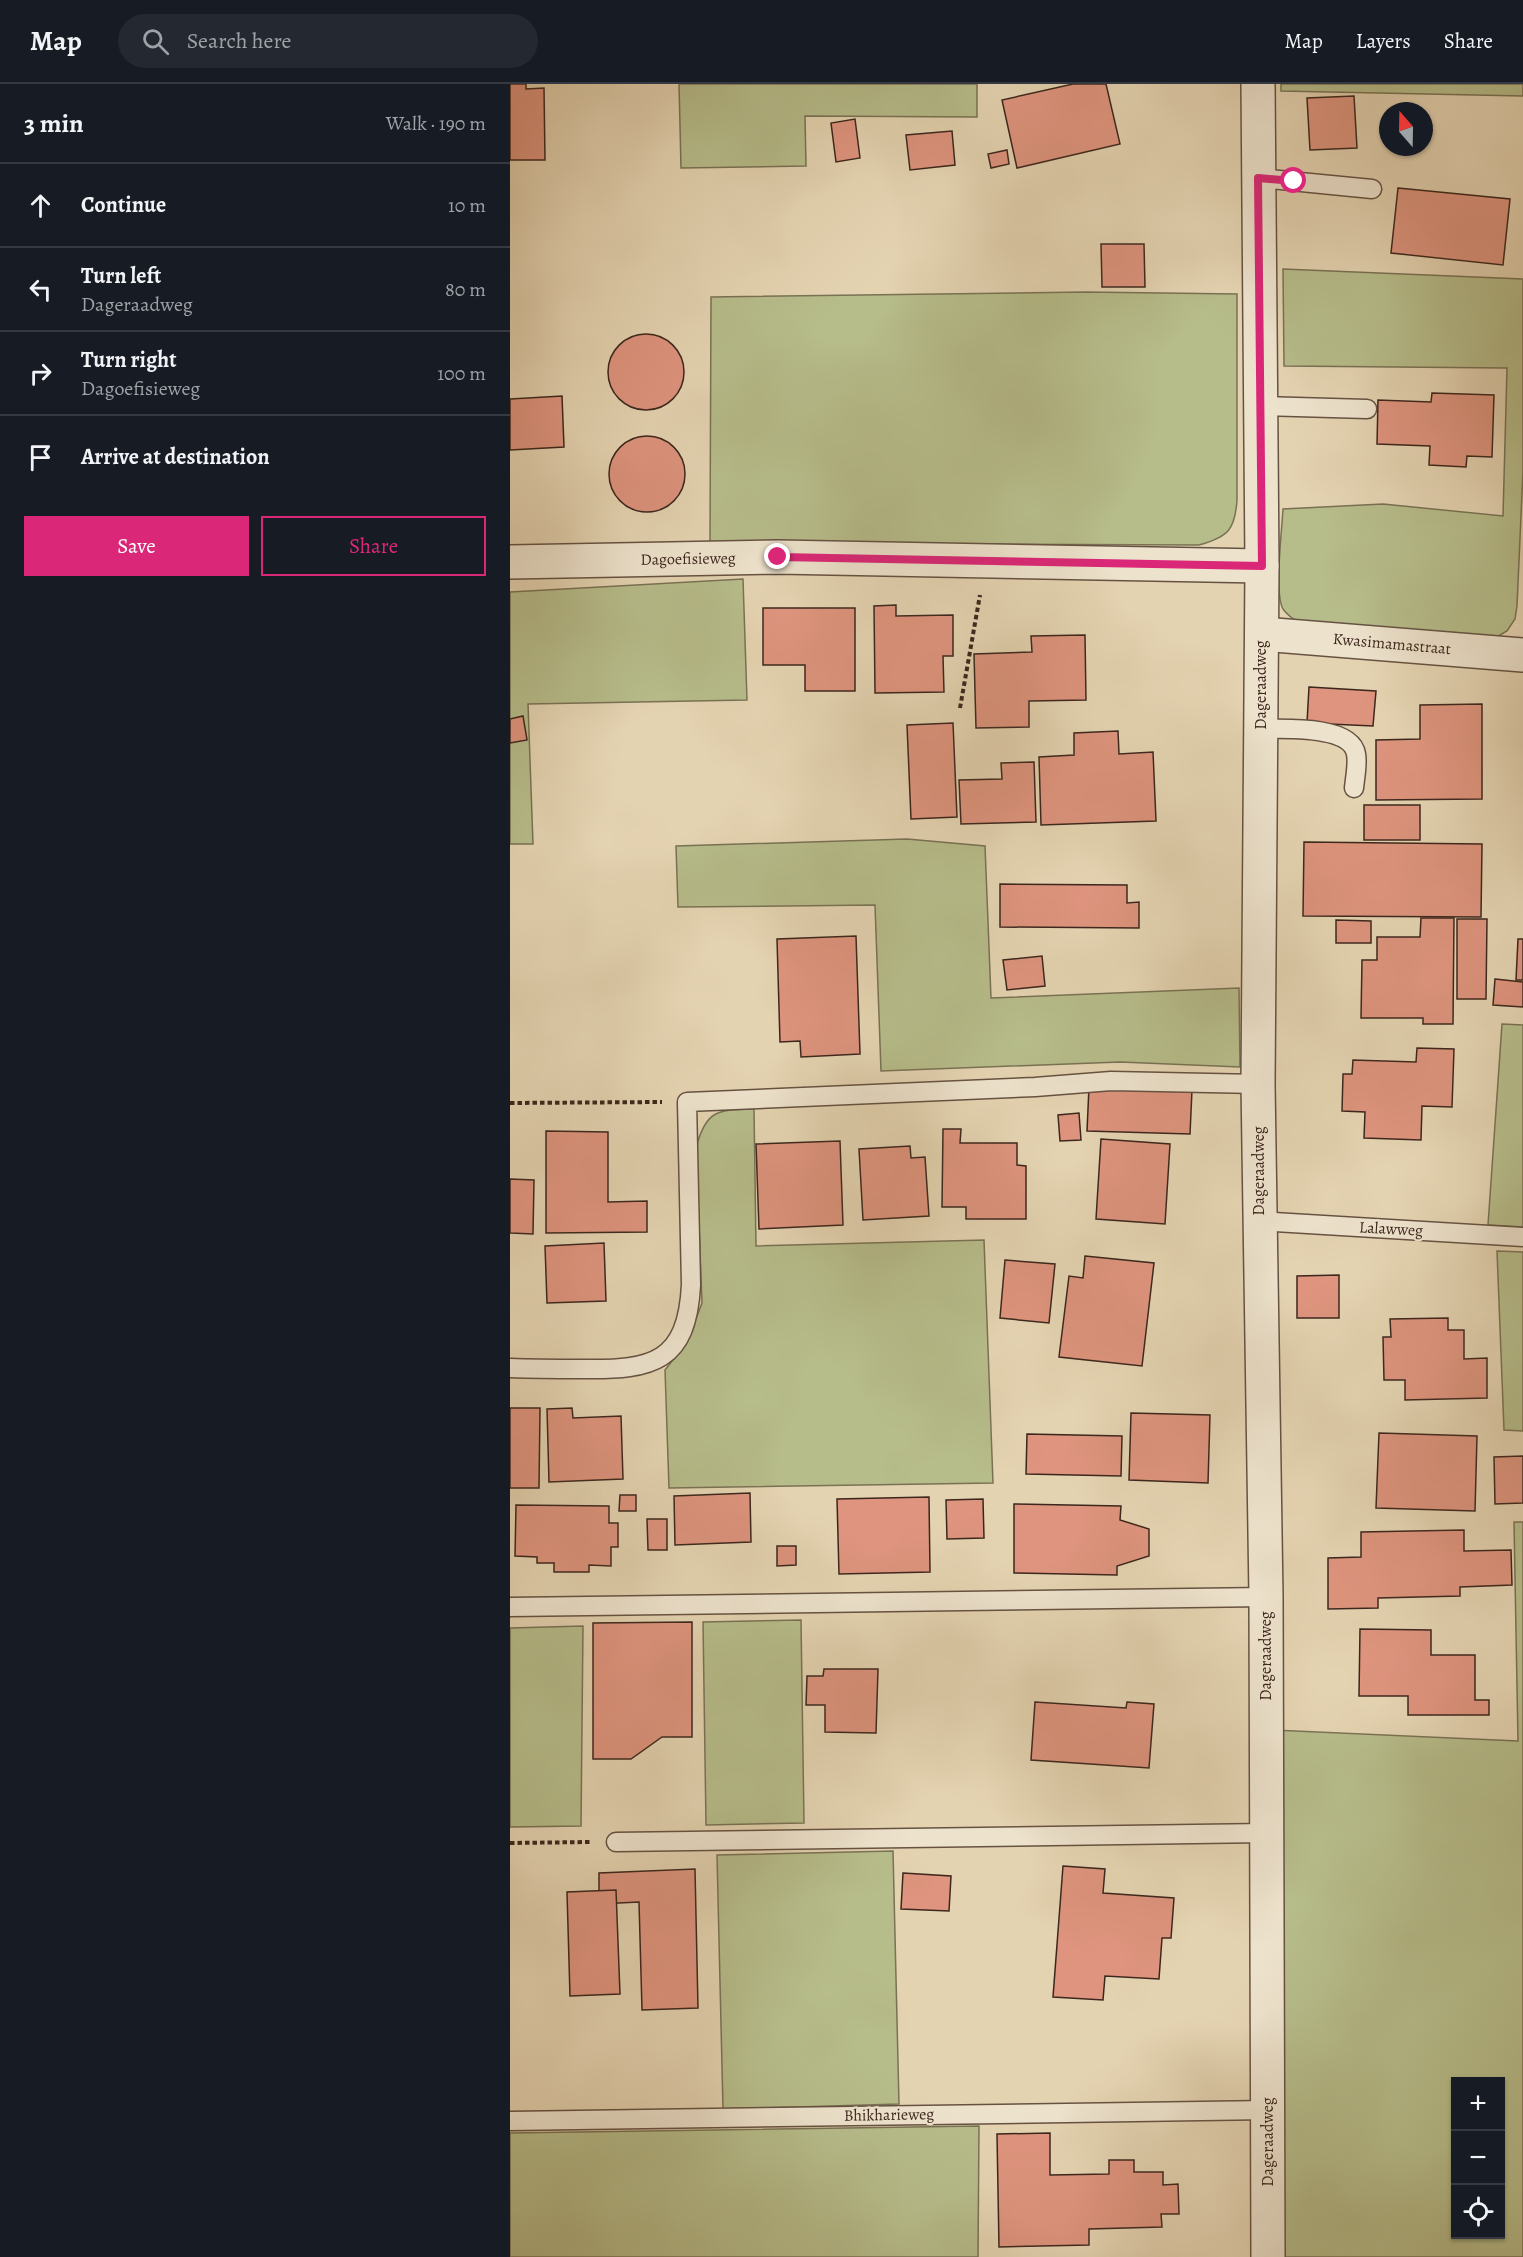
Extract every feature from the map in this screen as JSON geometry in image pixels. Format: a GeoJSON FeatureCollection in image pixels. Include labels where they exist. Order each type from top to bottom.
{"type":"FeatureCollection","features":[{"type":"Feature","properties":{"kind":"street","name":"Dageraadweg"},"geometry":{"type":"LineString","coordinates":[[1258,84],[1262,566],[1258,1084],[1266,1597],[1268,2257]]}},
{"type":"Feature","properties":{"kind":"street","name":"Dagoefisieweg"},"geometry":{"type":"LineString","coordinates":[[510,562],[778,557],[1262,566]]}},
{"type":"Feature","properties":{"kind":"street","name":"Kwasimamastraat"},"geometry":{"type":"LineString","coordinates":[[1262,634],[1523,655]]}},
{"type":"Feature","properties":{"kind":"lane"},"geometry":{"type":"LineString","coordinates":[[1258,178],[1372,189]]}},
{"type":"Feature","properties":{"kind":"lane"},"geometry":{"type":"LineString","coordinates":[[1261,406],[1366,409]]}},
{"type":"Feature","properties":{"kind":"lane"},"geometry":{"type":"LineString","coordinates":[[1261,729],[1334,734],[1347,739],[1356,754],[1354,788]]}},
{"type":"Feature","properties":{"kind":"lane"},"geometry":{"type":"LineString","coordinates":[[510,1368],[615,1370],[650,1364],[671,1349],[682,1333],[690,1310],[691,1285],[687,1102],[1035,1088],[1111,1082],[1258,1084]]}},
{"type":"Feature","properties":{"kind":"lane","name":"Lalawweg"},"geometry":{"type":"LineString","coordinates":[[1259,1221],[1523,1237]]}},
{"type":"Feature","properties":{"kind":"lane"},"geometry":{"type":"LineString","coordinates":[[510,1607],[1266,1597]]}},
{"type":"Feature","properties":{"kind":"lane"},"geometry":{"type":"LineString","coordinates":[[616,1842],[1266,1833]]}},
{"type":"Feature","properties":{"kind":"lane","name":"Bhikharieweg"},"geometry":{"type":"LineString","coordinates":[[510,2121],[1269,2110]]}},
{"type":"Feature","properties":{"kind":"path"},"geometry":{"type":"LineString","coordinates":[[960,708],[986,562]]}},
{"type":"Feature","properties":{"kind":"path"},"geometry":{"type":"LineString","coordinates":[[510,1103],[687,1102]]}},
{"type":"Feature","properties":{"kind":"path"},"geometry":{"type":"LineString","coordinates":[[510,1843],[616,1842]]}},
{"type":"Feature","properties":{"kind":"green space"},"geometry":{"type":"Polygon","coordinates":[[[679,84],[977,84],[977,117],[805,116],[806,166],[681,168],[679,84]]]}},
{"type":"Feature","properties":{"kind":"green space"},"geometry":{"type":"Polygon","coordinates":[[[1281,84],[1523,84],[1523,96],[1281,91],[1281,84]]]}},
{"type":"Feature","properties":{"kind":"green space"},"geometry":{"type":"Polygon","coordinates":[[[1283,269],[1523,279],[1523,471],[1517,606],[1515,619],[1507,631],[1495,638],[1301,624],[1283,609],[1280,601],[1279,576],[1283,509],[1383,504],[1503,516],[1507,368],[1284,366],[1283,269]]]}},
{"type":"Feature","properties":{"kind":"green space"},"geometry":{"type":"Polygon","coordinates":[[[1086,292],[1237,294],[1237,500],[1232,525],[1223,535],[1199,545],[710,543],[711,297],[1086,292]]]}},
{"type":"Feature","properties":{"kind":"green space"},"geometry":{"type":"Polygon","coordinates":[[[743,579],[747,700],[528,704],[533,844],[510,844],[510,592],[743,579]]]}},
{"type":"Feature","properties":{"kind":"green space"},"geometry":{"type":"Polygon","coordinates":[[[907,839],[985,846],[991,998],[1239,988],[1240,1067],[1120,1062],[881,1071],[875,905],[678,907],[676,846],[907,839]]]}},
{"type":"Feature","properties":{"kind":"green space"},"geometry":{"type":"Polygon","coordinates":[[[1502,1024],[1523,1025],[1523,1227],[1488,1225],[1502,1024]]]}},
{"type":"Feature","properties":{"kind":"green space"},"geometry":{"type":"Polygon","coordinates":[[[754,1109],[756,1246],[984,1240],[993,1483],[669,1488],[665,1370],[687,1342],[702,1303],[696,1148],[704,1126],[715,1114],[722,1111],[754,1109]]]}},
{"type":"Feature","properties":{"kind":"green space"},"geometry":{"type":"Polygon","coordinates":[[[1497,1251],[1523,1252],[1523,1431],[1504,1430],[1497,1251]]]}},
{"type":"Feature","properties":{"kind":"green space"},"geometry":{"type":"Polygon","coordinates":[[[1514,1522],[1523,1522],[1523,2257],[1282,2257],[1273,1730],[1518,1741],[1514,1522]]]}},
{"type":"Feature","properties":{"kind":"green space"},"geometry":{"type":"Polygon","coordinates":[[[801,1620],[804,1823],[706,1825],[703,1622],[801,1620]]]}},
{"type":"Feature","properties":{"kind":"green space"},"geometry":{"type":"Polygon","coordinates":[[[583,1626],[581,1826],[510,1827],[510,1628],[583,1626]]]}},
{"type":"Feature","properties":{"kind":"green space"},"geometry":{"type":"Polygon","coordinates":[[[893,1851],[899,2104],[723,2109],[717,1855],[893,1851]]]}},
{"type":"Feature","properties":{"kind":"green space"},"geometry":{"type":"Polygon","coordinates":[[[979,2126],[978,2257],[510,2257],[510,2133],[979,2126]]]}},
{"type":"Feature","properties":{"kind":"building"},"geometry":{"type":"Polygon","coordinates":[[[510,84],[526,84],[526,89],[544,88],[545,160],[510,160],[510,84]]]}},
{"type":"Feature","properties":{"kind":"building"},"geometry":{"type":"Polygon","coordinates":[[[1073,84],[1106,84],[1120,144],[1017,168],[1002,100],[1073,84]]]}},
{"type":"Feature","properties":{"kind":"building"},"geometry":{"type":"Polygon","coordinates":[[[1354,96],[1357,148],[1310,150],[1307,98],[1354,96]]]}},
{"type":"Feature","properties":{"kind":"building"},"geometry":{"type":"Polygon","coordinates":[[[855,119],[860,158],[836,162],[831,123],[855,119]]]}},
{"type":"Feature","properties":{"kind":"building"},"geometry":{"type":"Polygon","coordinates":[[[952,131],[955,165],[910,170],[906,135],[952,131]]]}},
{"type":"Feature","properties":{"kind":"building"},"geometry":{"type":"Polygon","coordinates":[[[1007,150],[1009,164],[991,168],[988,154],[1007,150]]]}},
{"type":"Feature","properties":{"kind":"building"},"geometry":{"type":"Polygon","coordinates":[[[1398,188],[1510,199],[1503,265],[1391,253],[1398,188]]]}},
{"type":"Feature","properties":{"kind":"building"},"geometry":{"type":"Polygon","coordinates":[[[1101,244],[1144,244],[1145,287],[1102,287],[1101,244]]]}},
{"type":"Feature","properties":{"kind":"building"},"geometry":{"type":"Polygon","coordinates":[[[646,334],[661,337],[673,345],[681,357],[684,372],[681,387],[673,399],[661,407],[646,410],[631,407],[619,399],[611,387],[608,372],[611,357],[619,345],[631,337],[646,334]]]}},
{"type":"Feature","properties":{"kind":"building"},"geometry":{"type":"Polygon","coordinates":[[[1432,393],[1494,395],[1492,457],[1467,456],[1466,467],[1429,465],[1430,446],[1377,444],[1378,400],[1431,402],[1432,393]]]}},
{"type":"Feature","properties":{"kind":"building"},"geometry":{"type":"Polygon","coordinates":[[[562,396],[564,447],[510,450],[510,399],[562,396]]]}},
{"type":"Feature","properties":{"kind":"building"},"geometry":{"type":"Polygon","coordinates":[[[647,436],[662,439],[674,447],[682,459],[685,474],[682,489],[674,501],[662,509],[647,512],[632,509],[620,501],[612,489],[609,474],[612,459],[620,447],[632,439],[647,436]]]}},
{"type":"Feature","properties":{"kind":"building"},"geometry":{"type":"Polygon","coordinates":[[[896,605],[896,616],[953,615],[953,656],[943,656],[944,692],[875,693],[874,606],[896,605]]]}},
{"type":"Feature","properties":{"kind":"building"},"geometry":{"type":"Polygon","coordinates":[[[763,608],[855,608],[855,691],[805,691],[805,665],[763,665],[763,608]]]}},
{"type":"Feature","properties":{"kind":"building"},"geometry":{"type":"Polygon","coordinates":[[[1085,635],[1086,700],[1029,701],[1029,727],[976,728],[974,654],[1032,652],[1031,636],[1085,635]]]}},
{"type":"Feature","properties":{"kind":"building"},"geometry":{"type":"Polygon","coordinates":[[[1309,687],[1376,691],[1373,726],[1307,723],[1309,687]]]}},
{"type":"Feature","properties":{"kind":"building"},"geometry":{"type":"Polygon","coordinates":[[[1482,704],[1482,799],[1376,800],[1376,740],[1420,739],[1420,705],[1482,704]]]}},
{"type":"Feature","properties":{"kind":"building"},"geometry":{"type":"Polygon","coordinates":[[[523,716],[527,740],[510,743],[510,719],[523,716]]]}},
{"type":"Feature","properties":{"kind":"building"},"geometry":{"type":"Polygon","coordinates":[[[953,723],[957,817],[911,819],[907,725],[953,723]]]}},
{"type":"Feature","properties":{"kind":"building"},"geometry":{"type":"Polygon","coordinates":[[[1118,731],[1119,754],[1153,752],[1156,821],[1041,825],[1039,757],[1074,755],[1074,733],[1118,731]]]}},
{"type":"Feature","properties":{"kind":"building"},"geometry":{"type":"Polygon","coordinates":[[[1034,762],[1036,822],[961,824],[959,780],[1002,779],[1001,763],[1034,762]]]}},
{"type":"Feature","properties":{"kind":"building"},"geometry":{"type":"Polygon","coordinates":[[[1364,805],[1420,805],[1420,840],[1364,840],[1364,805]]]}},
{"type":"Feature","properties":{"kind":"building"},"geometry":{"type":"Polygon","coordinates":[[[1304,842],[1482,844],[1481,917],[1303,916],[1304,842]]]}},
{"type":"Feature","properties":{"kind":"building"},"geometry":{"type":"Polygon","coordinates":[[[1000,884],[1127,885],[1127,903],[1139,902],[1139,928],[1000,927],[1000,884]]]}},
{"type":"Feature","properties":{"kind":"building"},"geometry":{"type":"Polygon","coordinates":[[[1421,918],[1454,918],[1453,1024],[1423,1024],[1423,1018],[1361,1018],[1362,960],[1377,960],[1377,937],[1420,937],[1421,918]]]}},
{"type":"Feature","properties":{"kind":"building"},"geometry":{"type":"Polygon","coordinates":[[[1457,919],[1487,919],[1486,999],[1457,999],[1457,919]]]}},
{"type":"Feature","properties":{"kind":"building"},"geometry":{"type":"Polygon","coordinates":[[[1336,920],[1371,921],[1371,943],[1336,943],[1336,920]]]}},
{"type":"Feature","properties":{"kind":"building"},"geometry":{"type":"Polygon","coordinates":[[[856,936],[860,1054],[801,1057],[800,1041],[780,1042],[777,939],[856,936]]]}},
{"type":"Feature","properties":{"kind":"building"},"geometry":{"type":"Polygon","coordinates":[[[1518,939],[1523,939],[1523,980],[1516,980],[1518,939]]]}},
{"type":"Feature","properties":{"kind":"building"},"geometry":{"type":"Polygon","coordinates":[[[1042,956],[1045,986],[1007,990],[1003,960],[1042,956]]]}},
{"type":"Feature","properties":{"kind":"building"},"geometry":{"type":"Polygon","coordinates":[[[1495,979],[1523,982],[1523,1007],[1493,1005],[1495,979]]]}},
{"type":"Feature","properties":{"kind":"building"},"geometry":{"type":"Polygon","coordinates":[[[1417,1048],[1454,1049],[1452,1107],[1422,1106],[1421,1140],[1364,1138],[1365,1112],[1342,1111],[1343,1074],[1352,1074],[1353,1060],[1416,1062],[1417,1048]]]}},
{"type":"Feature","properties":{"kind":"building"},"geometry":{"type":"Polygon","coordinates":[[[1089,1087],[1192,1090],[1190,1134],[1087,1131],[1089,1087]]]}},
{"type":"Feature","properties":{"kind":"building"},"geometry":{"type":"Polygon","coordinates":[[[1079,1113],[1081,1140],[1060,1141],[1058,1115],[1079,1113]]]}},
{"type":"Feature","properties":{"kind":"building"},"geometry":{"type":"Polygon","coordinates":[[[943,1129],[961,1129],[960,1143],[1017,1143],[1017,1165],[1026,1166],[1026,1219],[966,1219],[966,1207],[942,1207],[943,1129]]]}},
{"type":"Feature","properties":{"kind":"building"},"geometry":{"type":"Polygon","coordinates":[[[546,1131],[608,1132],[608,1202],[647,1201],[647,1232],[546,1233],[546,1131]]]}},
{"type":"Feature","properties":{"kind":"building"},"geometry":{"type":"Polygon","coordinates":[[[1101,1139],[1170,1144],[1165,1224],[1096,1219],[1101,1139]]]}},
{"type":"Feature","properties":{"kind":"building"},"geometry":{"type":"Polygon","coordinates":[[[840,1141],[843,1225],[759,1229],[756,1144],[840,1141]]]}},
{"type":"Feature","properties":{"kind":"building"},"geometry":{"type":"Polygon","coordinates":[[[910,1146],[911,1158],[925,1157],[929,1216],[863,1220],[859,1149],[910,1146]]]}},
{"type":"Feature","properties":{"kind":"building"},"geometry":{"type":"Polygon","coordinates":[[[510,1179],[534,1180],[533,1234],[510,1233],[510,1179]]]}},
{"type":"Feature","properties":{"kind":"building"},"geometry":{"type":"Polygon","coordinates":[[[604,1243],[606,1301],[547,1303],[545,1246],[604,1243]]]}},
{"type":"Feature","properties":{"kind":"building"},"geometry":{"type":"Polygon","coordinates":[[[1085,1256],[1154,1263],[1142,1366],[1059,1357],[1069,1276],[1083,1278],[1085,1256]]]}},
{"type":"Feature","properties":{"kind":"building"},"geometry":{"type":"Polygon","coordinates":[[[1005,1260],[1055,1264],[1049,1323],[1000,1318],[1005,1260]]]}},
{"type":"Feature","properties":{"kind":"building"},"geometry":{"type":"Polygon","coordinates":[[[1339,1275],[1339,1318],[1297,1318],[1297,1276],[1339,1275]]]}},
{"type":"Feature","properties":{"kind":"building"},"geometry":{"type":"Polygon","coordinates":[[[1448,1318],[1448,1330],[1464,1330],[1464,1359],[1487,1358],[1487,1398],[1405,1400],[1405,1380],[1384,1380],[1383,1337],[1391,1337],[1390,1319],[1448,1318]]]}},
{"type":"Feature","properties":{"kind":"building"},"geometry":{"type":"Polygon","coordinates":[[[510,1408],[540,1408],[539,1488],[510,1488],[510,1408]]]}},
{"type":"Feature","properties":{"kind":"building"},"geometry":{"type":"Polygon","coordinates":[[[572,1408],[573,1418],[621,1416],[623,1479],[549,1482],[547,1409],[572,1408]]]}},
{"type":"Feature","properties":{"kind":"building"},"geometry":{"type":"Polygon","coordinates":[[[1131,1413],[1210,1415],[1208,1483],[1129,1480],[1131,1413]]]}},
{"type":"Feature","properties":{"kind":"building"},"geometry":{"type":"Polygon","coordinates":[[[1379,1433],[1477,1436],[1475,1511],[1376,1508],[1379,1433]]]}},
{"type":"Feature","properties":{"kind":"building"},"geometry":{"type":"Polygon","coordinates":[[[1027,1434],[1122,1436],[1121,1476],[1026,1474],[1027,1434]]]}},
{"type":"Feature","properties":{"kind":"building"},"geometry":{"type":"Polygon","coordinates":[[[1523,1456],[1523,1503],[1495,1504],[1494,1457],[1523,1456]]]}},
{"type":"Feature","properties":{"kind":"building"},"geometry":{"type":"Polygon","coordinates":[[[750,1493],[751,1542],[675,1545],[674,1496],[750,1493]]]}},
{"type":"Feature","properties":{"kind":"building"},"geometry":{"type":"Polygon","coordinates":[[[620,1495],[636,1495],[636,1511],[619,1511],[620,1495]]]}},
{"type":"Feature","properties":{"kind":"building"},"geometry":{"type":"Polygon","coordinates":[[[929,1497],[930,1572],[839,1574],[837,1499],[929,1497]]]}},
{"type":"Feature","properties":{"kind":"building"},"geometry":{"type":"Polygon","coordinates":[[[983,1499],[984,1538],[947,1539],[946,1500],[983,1499]]]}},
{"type":"Feature","properties":{"kind":"building"},"geometry":{"type":"Polygon","coordinates":[[[1014,1504],[1121,1506],[1120,1520],[1149,1529],[1149,1556],[1117,1566],[1117,1575],[1014,1573],[1014,1504]]]}},
{"type":"Feature","properties":{"kind":"building"},"geometry":{"type":"Polygon","coordinates":[[[516,1505],[609,1506],[609,1523],[618,1523],[618,1547],[611,1547],[611,1566],[589,1565],[589,1572],[554,1572],[554,1563],[537,1563],[537,1557],[515,1556],[516,1505]]]}},
{"type":"Feature","properties":{"kind":"building"},"geometry":{"type":"Polygon","coordinates":[[[647,1519],[667,1519],[667,1550],[648,1550],[647,1519]]]}},
{"type":"Feature","properties":{"kind":"building"},"geometry":{"type":"Polygon","coordinates":[[[1464,1530],[1464,1551],[1511,1550],[1512,1585],[1460,1587],[1460,1596],[1378,1598],[1378,1608],[1328,1609],[1328,1558],[1361,1557],[1361,1532],[1464,1530]]]}},
{"type":"Feature","properties":{"kind":"building"},"geometry":{"type":"Polygon","coordinates":[[[777,1546],[796,1546],[796,1565],[777,1566],[777,1546]]]}},
{"type":"Feature","properties":{"kind":"building"},"geometry":{"type":"Polygon","coordinates":[[[692,1622],[692,1737],[662,1737],[631,1759],[593,1759],[593,1623],[692,1622]]]}},
{"type":"Feature","properties":{"kind":"building"},"geometry":{"type":"Polygon","coordinates":[[[1360,1629],[1431,1630],[1431,1655],[1475,1655],[1475,1700],[1489,1700],[1489,1715],[1408,1715],[1408,1696],[1359,1696],[1360,1629]]]}},
{"type":"Feature","properties":{"kind":"building"},"geometry":{"type":"Polygon","coordinates":[[[824,1669],[878,1669],[876,1733],[825,1732],[825,1705],[806,1705],[807,1676],[823,1676],[824,1669]]]}},
{"type":"Feature","properties":{"kind":"building"},"geometry":{"type":"Polygon","coordinates":[[[1035,1702],[1126,1708],[1127,1702],[1154,1704],[1149,1768],[1031,1760],[1035,1702]]]}},
{"type":"Feature","properties":{"kind":"building"},"geometry":{"type":"Polygon","coordinates":[[[1063,1866],[1105,1869],[1103,1893],[1174,1898],[1171,1938],[1162,1938],[1159,1979],[1105,1976],[1103,2000],[1053,1997],[1063,1866]]]}},
{"type":"Feature","properties":{"kind":"building"},"geometry":{"type":"Polygon","coordinates":[[[695,1869],[698,2008],[642,2010],[639,1902],[599,1904],[599,1873],[695,1869]]]}},
{"type":"Feature","properties":{"kind":"building"},"geometry":{"type":"Polygon","coordinates":[[[903,1873],[951,1876],[949,1911],[901,1909],[903,1873]]]}},
{"type":"Feature","properties":{"kind":"building"},"geometry":{"type":"Polygon","coordinates":[[[616,1890],[620,1994],[570,1996],[567,1892],[616,1890]]]}},
{"type":"Feature","properties":{"kind":"building"},"geometry":{"type":"Polygon","coordinates":[[[1050,2133],[1050,2175],[1109,2174],[1109,2160],[1134,2160],[1134,2172],[1163,2172],[1163,2185],[1178,2184],[1179,2214],[1161,2214],[1162,2227],[1089,2229],[1089,2245],[999,2247],[997,2134],[1050,2133]]]}},
{"type":"Feature","properties":{"kind":"route"},"geometry":{"type":"LineString","coordinates":[[778,557],[1262,566],[1258,178],[1294,181]]}}]}
